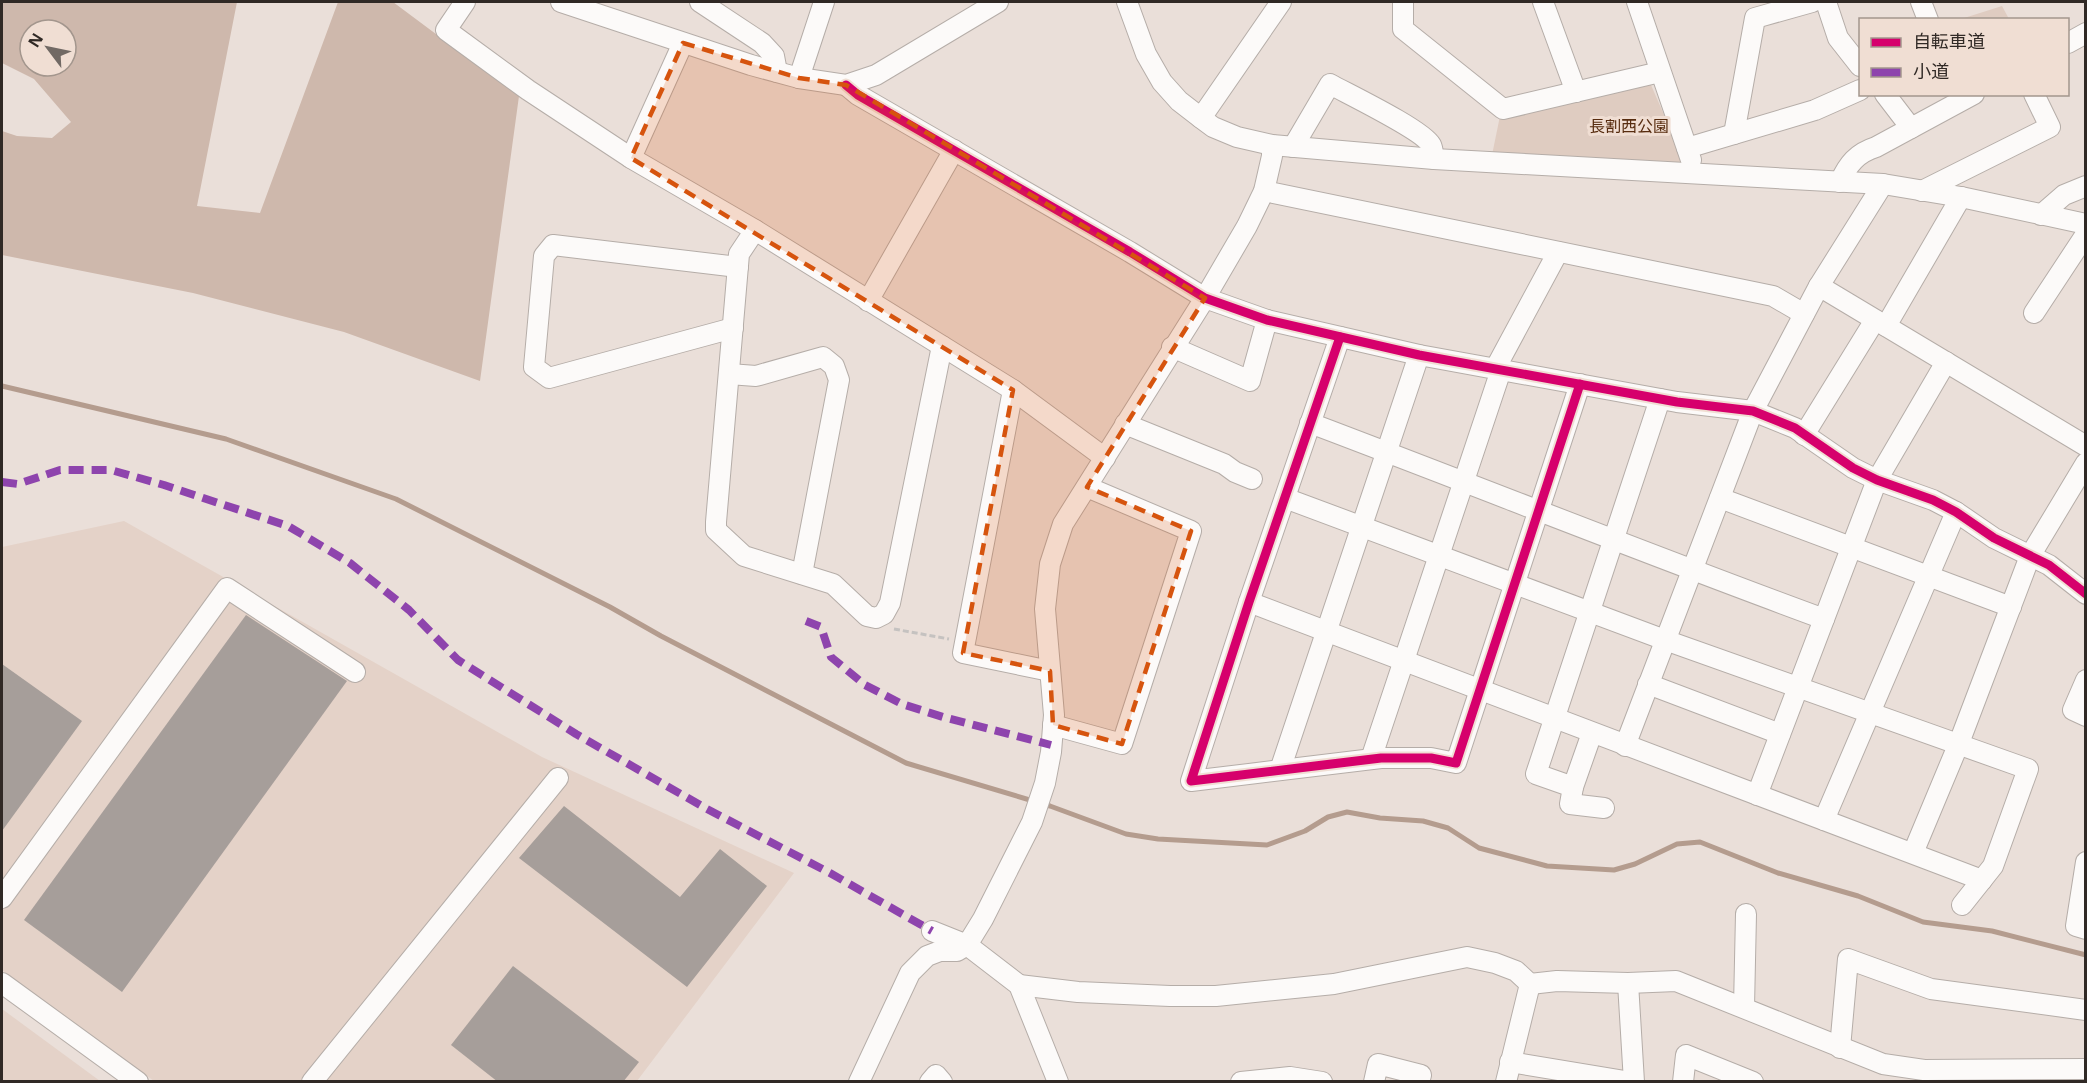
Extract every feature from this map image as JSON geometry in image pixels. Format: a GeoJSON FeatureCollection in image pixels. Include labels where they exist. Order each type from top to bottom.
{"type":"FeatureCollection","features":[{"type":"Feature","properties":{"kind":"street"},"geometry":{"type":"LineString","coordinates":[[465,2],[446,30],[528,90],[631,158],[1013,390],[1105,458]]}},
{"type":"Feature","properties":{"kind":"street"},"geometry":{"type":"LineString","coordinates":[[561,2],[751,65],[799,78],[846,85],[876,75],[998,2]]}},
{"type":"Feature","properties":{"kind":"street"},"geometry":{"type":"LineString","coordinates":[[700,2],[762,43],[774,56],[777,72]]}},
{"type":"Feature","properties":{"kind":"street"},"geometry":{"type":"LineString","coordinates":[[799,78],[824,2]]}},
{"type":"Feature","properties":{"kind":"street"},"geometry":{"type":"LineString","coordinates":[[1130,2],[1146,54],[1155,71],[1179,101],[1213,127],[1238,137],[1272,145],[1434,159],[1883,184],[1961,197],[2085,224]]}},
{"type":"Feature","properties":{"kind":"street"},"geometry":{"type":"LineString","coordinates":[[1201,118],[1281,2]]}},
{"type":"Feature","properties":{"kind":"street"},"geometry":{"type":"LineString","coordinates":[[1403,2],[1402,29],[1503,109],[1660,72]]}},
{"type":"Feature","properties":{"kind":"street"},"geometry":{"type":"LineString","coordinates":[[1542,2],[1576,93]]}},
{"type":"Feature","properties":{"kind":"street"},"geometry":{"type":"LineString","coordinates":[[1637,2],[1696,174]]}},
{"type":"Feature","properties":{"kind":"street"},"geometry":{"type":"LineString","coordinates":[[1734,134],[1755,18],[1812,2]]}},
{"type":"Feature","properties":{"kind":"street"},"geometry":{"type":"LineString","coordinates":[[1826,2],[1838,38],[1859,65]]}},
{"type":"Feature","properties":{"kind":"street"},"geometry":{"type":"LineString","coordinates":[[1921,2],[1927,18]]}},
{"type":"Feature","properties":{"kind":"street"},"geometry":{"type":"LineString","coordinates":[[2069,42],[2085,33]]}},
{"type":"Feature","properties":{"kind":"street"},"geometry":{"type":"LineString","coordinates":[[631,158],[683,43]]}},
{"type":"Feature","properties":{"kind":"street"},"geometry":{"type":"LineString","coordinates":[[1293,147],[1330,84],[1382,111],[1425,138],[1431,145],[1434,159]]}},
{"type":"Feature","properties":{"kind":"street"},"geometry":{"type":"LineString","coordinates":[[846,85],[858,95],[1131,252],[1205,298],[1267,320],[1419,355],[1660,399],[1753,411],[1795,428],[1853,468],[1877,480],[1933,500],[1956,512],[1994,538],[2049,565],[2085,594]]}},
{"type":"Feature","properties":{"kind":"street"},"geometry":{"type":"LineString","coordinates":[[1687,148],[1815,110],[1859,90]]}},
{"type":"Feature","properties":{"kind":"street"},"geometry":{"type":"LineString","coordinates":[[1887,96],[1911,128]]}},
{"type":"Feature","properties":{"kind":"street"},"geometry":{"type":"LineString","coordinates":[[1922,191],[2050,127],[2035,96]]}},
{"type":"Feature","properties":{"kind":"street"},"geometry":{"type":"LineString","coordinates":[[1840,182],[1849,164],[1865,150],[1876,147],[1965,97]]}},
{"type":"Feature","properties":{"kind":"street"},"geometry":{"type":"LineString","coordinates":[[859,1082],[910,973],[927,956],[940,951],[957,951],[968,945],[1032,822],[1045,783],[1053,725],[1045,609],[1050,564],[1063,524],[1172,347],[1205,298],[1247,226],[1264,191],[1272,156],[1272,145]]}},
{"type":"Feature","properties":{"kind":"street"},"geometry":{"type":"LineString","coordinates":[[868,301],[954,150]]}},
{"type":"Feature","properties":{"kind":"street"},"geometry":{"type":"LineString","coordinates":[[1624,746],[1753,411],[1819,286],[1883,184]]}},
{"type":"Feature","properties":{"kind":"street"},"geometry":{"type":"LineString","coordinates":[[2041,215],[2064,195],[2085,186]]}},
{"type":"Feature","properties":{"kind":"street"},"geometry":{"type":"LineString","coordinates":[[1264,191],[1773,296],[1804,314]]}},
{"type":"Feature","properties":{"kind":"street"},"geometry":{"type":"LineString","coordinates":[[1804,435],[1961,197]]}},
{"type":"Feature","properties":{"kind":"street"},"geometry":{"type":"LineString","coordinates":[[754,231],[739,254],[716,530],[744,556],[833,584],[867,616],[876,618],[884,614],[890,603],[942,346]]}},
{"type":"Feature","properties":{"kind":"street"},"geometry":{"type":"LineString","coordinates":[[2034,313],[2085,234]]}},
{"type":"Feature","properties":{"kind":"street"},"geometry":{"type":"LineString","coordinates":[[733,328],[549,378],[534,367],[544,256],[553,245],[738,267]]}},
{"type":"Feature","properties":{"kind":"street"},"geometry":{"type":"LineString","coordinates":[[1371,759],[1498,369],[1558,252]]}},
{"type":"Feature","properties":{"kind":"street"},"geometry":{"type":"LineString","coordinates":[[1819,286],[2085,446]]}},
{"type":"Feature","properties":{"kind":"street"},"geometry":{"type":"LineString","coordinates":[[1172,347],[1250,381],[1267,320]]}},
{"type":"Feature","properties":{"kind":"street"},"geometry":{"type":"LineString","coordinates":[[1340,337],[1249,602],[1191,781],[1371,759],[1431,758],[1456,763],[1580,384]]}},
{"type":"Feature","properties":{"kind":"street"},"geometry":{"type":"LineString","coordinates":[[1280,770],[1419,355]]}},
{"type":"Feature","properties":{"kind":"street"},"geometry":{"type":"LineString","coordinates":[[729,374],[756,376],[823,357],[834,366],[839,380],[802,574]]}},
{"type":"Feature","properties":{"kind":"street"},"geometry":{"type":"LineString","coordinates":[[1757,795],[1877,480],[1946,362]]}},
{"type":"Feature","properties":{"kind":"street"},"geometry":{"type":"LineString","coordinates":[[1013,390],[963,653],[1050,670]]}},
{"type":"Feature","properties":{"kind":"street"},"geometry":{"type":"LineString","coordinates":[[1573,787],[1536,774],[1660,399]]}},
{"type":"Feature","properties":{"kind":"street"},"geometry":{"type":"LineString","coordinates":[[1310,423],[1692,571],[1824,619]]}},
{"type":"Feature","properties":{"kind":"street"},"geometry":{"type":"LineString","coordinates":[[1125,424],[1224,464],[1235,472],[1252,479]]}},
{"type":"Feature","properties":{"kind":"street"},"geometry":{"type":"LineString","coordinates":[[1913,853],[1959,743],[2030,556],[2085,463]]}},
{"type":"Feature","properties":{"kind":"street"},"geometry":{"type":"LineString","coordinates":[[1053,725],[1122,744],[1191,531],[1087,487]]}},
{"type":"Feature","properties":{"kind":"street"},"geometry":{"type":"LineString","coordinates":[[1285,498],[1665,640],[2028,769],[1993,866],[1962,905]]}},
{"type":"Feature","properties":{"kind":"street"},"geometry":{"type":"LineString","coordinates":[[1720,498],[2011,607]]}},
{"type":"Feature","properties":{"kind":"street"},"geometry":{"type":"LineString","coordinates":[[1824,820],[1956,512]]}},
{"type":"Feature","properties":{"kind":"street"},"geometry":{"type":"LineString","coordinates":[[2,898],[227,588],[355,672]]}},
{"type":"Feature","properties":{"kind":"street"},"geometry":{"type":"LineString","coordinates":[[1249,602],[1982,880]]}},
{"type":"Feature","properties":{"kind":"street"},"geometry":{"type":"LineString","coordinates":[[2085,681],[2073,710],[2085,716]]}},
{"type":"Feature","properties":{"kind":"street"},"geometry":{"type":"LineString","coordinates":[[1648,684],[1780,734]]}},
{"type":"Feature","properties":{"kind":"street"},"geometry":{"type":"LineString","coordinates":[[1592,734],[1573,787],[1570,804],[1604,808]]}},
{"type":"Feature","properties":{"kind":"street"},"geometry":{"type":"LineString","coordinates":[[312,1082],[558,778]]}},
{"type":"Feature","properties":{"kind":"street"},"geometry":{"type":"LineString","coordinates":[[2085,862],[2076,927],[2085,929]]}},
{"type":"Feature","properties":{"kind":"street"},"geometry":{"type":"LineString","coordinates":[[1744,1007],[1746,914]]}},
{"type":"Feature","properties":{"kind":"street"},"geometry":{"type":"LineString","coordinates":[[932,932],[968,945],[1019,985],[1057,1081]]}},
{"type":"Feature","properties":{"kind":"street"},"geometry":{"type":"LineString","coordinates":[[1019,985],[1078,992],[1216,996],[1334,984],[1467,957],[1495,963],[1516,971],[1530,984],[1557,981],[1628,983],[1676,981],[1883,1064],[1924,1070],[2085,1069]]}},
{"type":"Feature","properties":{"kind":"street"},"geometry":{"type":"LineString","coordinates":[[1840,1048],[1848,959],[1931,989],[2085,1010]]}},
{"type":"Feature","properties":{"kind":"street"},"geometry":{"type":"LineString","coordinates":[[2,983],[138,1082]]}},
{"type":"Feature","properties":{"kind":"street"},"geometry":{"type":"LineString","coordinates":[[1530,984],[1508,1072],[1633,1082],[1628,983]]}},
{"type":"Feature","properties":{"kind":"street"},"geometry":{"type":"LineString","coordinates":[[1683,1082],[1686,1055],[1753,1082]]}},
{"type":"Feature","properties":{"kind":"street"},"geometry":{"type":"LineString","coordinates":[[1374,1082],[1378,1064],[1421,1075],[1419,1082]]}},
{"type":"Feature","properties":{"kind":"street"},"geometry":{"type":"LineString","coordinates":[[930,1082],[936,1075],[942,1082]]}},
{"type":"Feature","properties":{"kind":"street"},"geometry":{"type":"LineString","coordinates":[[1241,1082],[1290,1077],[1322,1082]]}},
{"type":"Feature","properties":{"kind":"path"},"geometry":{"type":"LineString","coordinates":[[884,614],[895,630],[966,642]]}},
{"type":"Feature","properties":{"kind":"highlighted area"},"geometry":{"type":"Polygon","coordinates":[[[683,43],[799,78],[846,85],[1205,298],[1087,487],[1191,531],[1122,744],[1053,725],[1050,671],[963,653],[1013,390],[631,158],[683,43]]]}},
{"type":"Feature","properties":{"kind":"shaded area"},"geometry":{"type":"Polygon","coordinates":[[[2,2],[237,2],[197,206],[260,213],[338,2],[393,2],[519,96],[480,381],[344,332],[193,293],[2,255],[2,131],[17,136],[52,138],[71,122],[32,78],[78,78],[78,18],[18,18],[18,71],[2,63],[2,2]]]}},
{"type":"Feature","properties":{"kind":"shaded area"},"geometry":{"type":"Polygon","coordinates":[[[124,521],[542,757],[794,873],[637,1081],[154,1081],[2,970],[2,547],[124,521]]]}},
{"type":"Feature","properties":{"kind":"shaded area"},"geometry":{"type":"Polygon","coordinates":[[[2,1009],[100,1081],[2,1081],[2,1009]]]}},
{"type":"Feature","properties":{"kind":"green space"},"geometry":{"type":"Polygon","coordinates":[[[2002,6],[2008,18],[1964,18],[2002,6]]]}},
{"type":"Feature","properties":{"kind":"green space","name":"長割西公園"},"geometry":{"type":"Polygon","coordinates":[[[1651,85],[1686,165],[1492,155],[1500,116],[1651,85]]]}},
{"type":"Feature","properties":{"kind":"building"},"geometry":{"type":"Polygon","coordinates":[[[246,615],[347,681],[122,992],[24,920],[246,615]]]}},
{"type":"Feature","properties":{"kind":"building"},"geometry":{"type":"Polygon","coordinates":[[[2,664],[82,721],[2,831],[2,664]]]}},
{"type":"Feature","properties":{"kind":"building"},"geometry":{"type":"Polygon","coordinates":[[[564,806],[680,897],[720,849],[767,886],[687,987],[519,858],[564,806]]]}},
{"type":"Feature","properties":{"kind":"building"},"geometry":{"type":"Polygon","coordinates":[[[513,966],[639,1062],[623,1082],[498,1082],[451,1045],[513,966]]]}},
{"type":"Feature","properties":{"kind":"waterway"},"geometry":{"type":"LineString","coordinates":[[2,386],[226,439],[396,499],[610,607],[661,636],[906,763],[1050,806],[1126,834],[1158,839],[1267,845],[1305,831],[1328,817],[1347,812],[1380,818],[1423,821],[1448,828],[1479,848],[1547,866],[1614,870],[1635,864],[1677,844],[1700,842],[1778,873],[1858,896],[1923,922],[1992,931],[2086,955]]}},
{"type":"Feature","properties":{"kind":"marked path"},"geometry":{"type":"LineString","coordinates":[[2,482],[18,484],[60,470],[111,470],[288,526],[350,563],[409,610],[458,660],[576,734],[707,809],[830,873],[932,931]]}},
{"type":"Feature","properties":{"kind":"marked path"},"geometry":{"type":"LineString","coordinates":[[806,621],[821,627],[831,657],[865,685],[902,704],[1051,745]]}},
{"type":"Feature","properties":{"kind":"cycle path"},"geometry":{"type":"LineString","coordinates":[[846,85],[858,95],[1130,252],[1205,298],[1267,320],[1419,355],[1677,402],[1753,411],[1795,428],[1853,468],[1877,480],[1933,500],[1956,512],[1994,538],[2049,565],[2086,594]]}},
{"type":"Feature","properties":{"kind":"cycle path"},"geometry":{"type":"LineString","coordinates":[[1340,337],[1249,602],[1191,781],[1381,758],[1431,758],[1456,763],[1580,384]]}}]}
